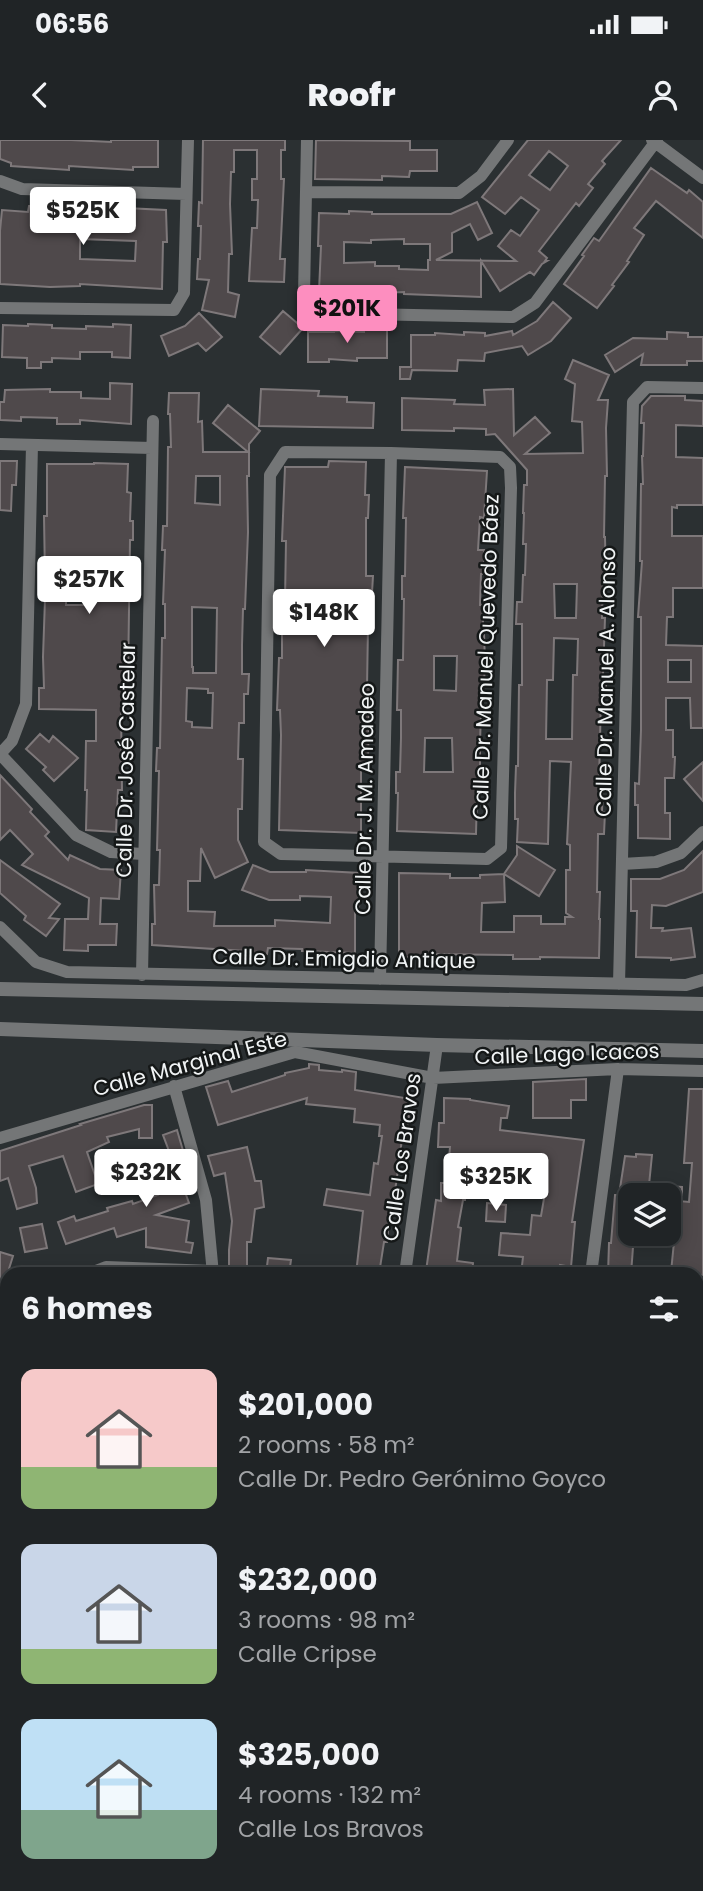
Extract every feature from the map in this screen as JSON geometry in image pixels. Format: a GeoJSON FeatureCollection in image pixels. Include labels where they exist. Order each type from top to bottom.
{"type":"FeatureCollection","features":[{"type":"Feature","properties":{"kind":"street"},"geometry":{"type":"LineString","coordinates":[[0,308],[174,310],[184,293],[188,140]]}},
{"type":"Feature","properties":{"kind":"street"},"geometry":{"type":"LineString","coordinates":[[307,140],[304,295],[317,313],[513,317],[535,303],[655,141],[703,178]]}},
{"type":"Feature","properties":{"kind":"street"},"geometry":{"type":"LineString","coordinates":[[307,192],[459,194],[481,176],[508,140]]}},
{"type":"Feature","properties":{"kind":"street"},"geometry":{"type":"LineString","coordinates":[[0,181],[22,189],[186,194]]}},
{"type":"Feature","properties":{"kind":"street","name":"Calle Dr. Manuel A. Alonso"},"geometry":{"type":"LineString","coordinates":[[619,984],[633,402],[646,387],[703,388]]}},
{"type":"Feature","properties":{"kind":"street","name":"Calle Dr. José Castelar"},"geometry":{"type":"LineString","coordinates":[[142,975],[153,421]]}},
{"type":"Feature","properties":{"kind":"street"},"geometry":{"type":"LineString","coordinates":[[0,444],[152,448]]}},
{"type":"Feature","properties":{"kind":"street"},"geometry":{"type":"LineString","coordinates":[[32,445],[26,704],[12,741],[0,754],[76,835],[111,852],[143,854]]}},
{"type":"Feature","properties":{"kind":"street","name":"Calle Dr. Manuel Quevedo Báez"},"geometry":{"type":"LineString","coordinates":[[285,452],[500,457],[510,467],[511,488],[500,848],[487,859],[382,858],[281,854],[264,842],[271,475],[285,452]]}},
{"type":"Feature","properties":{"kind":"street","name":"Calle Dr. J. M. Amadeo"},"geometry":{"type":"LineString","coordinates":[[380,979],[391,453]]}},
{"type":"Feature","properties":{"kind":"street"},"geometry":{"type":"LineString","coordinates":[[622,864],[656,862],[681,853],[703,832]]}},
{"type":"Feature","properties":{"kind":"street","name":"Calle Dr. Emigdio Antique"},"geometry":{"type":"LineString","coordinates":[[0,928],[36,962],[67,972],[686,985],[703,981]]}},
{"type":"Feature","properties":{"kind":"street"},"geometry":{"type":"LineString","coordinates":[[0,989],[703,1004]]}},
{"type":"Feature","properties":{"kind":"street"},"geometry":{"type":"LineString","coordinates":[[0,1028],[437,1045],[703,1051]]}},
{"type":"Feature","properties":{"kind":"street","name":"Calle Los Bravos"},"geometry":{"type":"LineString","coordinates":[[406,1267],[437,1045]]}},
{"type":"Feature","properties":{"kind":"street","name":"Calle Marginal Este"},"geometry":{"type":"LineString","coordinates":[[0,1138],[295,1052],[433,1078]]}},
{"type":"Feature","properties":{"kind":"street"},"geometry":{"type":"LineString","coordinates":[[592,1267],[618,1069]]}},
{"type":"Feature","properties":{"kind":"street","name":"Calle Lago Icacos"},"geometry":{"type":"LineString","coordinates":[[433,1078],[618,1069],[703,1071]]}},
{"type":"Feature","properties":{"kind":"street"},"geometry":{"type":"LineString","coordinates":[[174,1086],[206,1200],[213,1267]]}},
{"type":"Feature","properties":{"kind":"building"},"geometry":{"type":"Polygon","coordinates":[[[0,140],[158,140],[158,167],[133,167],[133,170],[69,166],[69,170],[11,166],[11,163],[0,159],[0,140]]]}},
{"type":"Feature","properties":{"kind":"building"},"geometry":{"type":"Polygon","coordinates":[[[203,140],[285,140],[285,150],[281,150],[281,179],[284,179],[280,259],[285,259],[284,282],[249,281],[252,228],[257,228],[258,200],[252,200],[252,179],[257,179],[257,150],[234,150],[230,204],[232,254],[229,254],[228,292],[239,295],[235,317],[202,310],[209,280],[197,279],[200,259],[201,226],[198,226],[199,202],[202,203],[203,140]]]}},
{"type":"Feature","properties":{"kind":"building"},"geometry":{"type":"Polygon","coordinates":[[[316,140],[410,141],[410,150],[437,150],[437,171],[410,171],[409,177],[382,176],[382,180],[315,179],[316,140]]]}},
{"type":"Feature","properties":{"kind":"building"},"geometry":{"type":"Polygon","coordinates":[[[528,140],[621,140],[602,161],[605,164],[588,184],[593,188],[579,206],[576,203],[539,251],[547,261],[534,275],[530,272],[500,291],[481,261],[481,297],[404,292],[348,294],[319,291],[319,213],[349,214],[349,211],[372,214],[451,214],[477,202],[492,233],[478,240],[470,224],[452,233],[452,252],[436,260],[516,261],[498,246],[511,230],[520,236],[539,210],[521,197],[505,214],[482,197],[528,140]],[[549,151],[529,175],[550,190],[568,166],[549,151]],[[404,239],[371,240],[371,243],[344,242],[344,263],[375,262],[375,266],[428,270],[430,244],[404,244],[404,239]]]}},
{"type":"Feature","properties":{"kind":"building"},"geometry":{"type":"Polygon","coordinates":[[[651,168],[687,193],[689,190],[703,202],[703,238],[656,201],[634,228],[644,235],[612,285],[614,286],[597,308],[564,284],[594,238],[599,241],[651,168]]]}},
{"type":"Feature","properties":{"kind":"building"},"geometry":{"type":"Polygon","coordinates":[[[84,202],[105,203],[105,207],[166,210],[167,242],[163,242],[162,289],[80,284],[50,287],[0,284],[2,210],[28,212],[29,206],[84,207],[84,202]],[[80,239],[80,259],[135,261],[136,241],[80,239]]]}},
{"type":"Feature","properties":{"kind":"building"},"geometry":{"type":"Polygon","coordinates":[[[553,302],[571,318],[551,341],[528,355],[522,346],[485,353],[484,361],[458,360],[457,371],[412,370],[410,379],[400,379],[400,367],[411,367],[411,335],[464,335],[464,332],[485,333],[485,336],[512,331],[513,335],[537,321],[553,302]]]}},
{"type":"Feature","properties":{"kind":"building"},"geometry":{"type":"Polygon","coordinates":[[[283,311],[303,328],[280,354],[260,337],[283,311]]]}},
{"type":"Feature","properties":{"kind":"building"},"geometry":{"type":"Polygon","coordinates":[[[199,313],[222,337],[206,351],[198,343],[169,356],[161,336],[185,326],[199,313]]]}},
{"type":"Feature","properties":{"kind":"building"},"geometry":{"type":"Polygon","coordinates":[[[28,324],[86,329],[86,326],[131,325],[130,358],[112,357],[112,352],[80,352],[80,359],[52,358],[52,362],[41,362],[41,368],[27,368],[27,358],[2,357],[3,325],[28,324]]]}},
{"type":"Feature","properties":{"kind":"building"},"geometry":{"type":"Polygon","coordinates":[[[364,329],[387,329],[387,358],[308,362],[308,332],[364,332],[364,329]]]}},
{"type":"Feature","properties":{"kind":"building"},"geometry":{"type":"Polygon","coordinates":[[[667,332],[703,337],[703,361],[687,361],[687,365],[641,365],[643,354],[615,372],[605,355],[633,338],[667,339],[667,332]]]}},
{"type":"Feature","properties":{"kind":"building"},"geometry":{"type":"Polygon","coordinates":[[[573,360],[609,375],[598,400],[608,400],[604,537],[606,583],[603,583],[602,618],[605,618],[603,675],[606,675],[606,696],[601,696],[599,783],[603,783],[602,812],[605,812],[604,834],[598,834],[599,958],[513,959],[513,955],[424,954],[424,957],[399,957],[399,873],[450,874],[450,878],[480,878],[480,875],[504,874],[505,902],[482,903],[481,932],[514,932],[514,916],[541,916],[541,924],[565,924],[565,917],[572,917],[566,913],[566,870],[570,870],[570,845],[567,844],[571,762],[550,761],[548,844],[517,842],[515,793],[519,685],[522,685],[522,624],[516,624],[517,602],[522,602],[525,575],[523,513],[527,470],[495,434],[486,435],[486,429],[402,430],[402,398],[455,400],[454,404],[485,405],[484,390],[513,389],[514,435],[535,417],[550,433],[525,454],[583,453],[582,422],[572,421],[575,384],[565,379],[573,360]],[[554,584],[555,618],[576,618],[577,584],[554,584]],[[554,638],[553,680],[547,680],[546,739],[572,739],[573,675],[577,675],[578,639],[554,638]]]}},
{"type":"Feature","properties":{"kind":"building"},"geometry":{"type":"Polygon","coordinates":[[[110,383],[132,384],[131,424],[80,420],[80,424],[57,424],[57,418],[21,417],[21,421],[0,420],[0,402],[4,402],[5,390],[50,389],[50,392],[81,392],[81,398],[110,399],[110,383]]]}},
{"type":"Feature","properties":{"kind":"building"},"geometry":{"type":"Polygon","coordinates":[[[261,389],[319,391],[318,396],[347,397],[347,402],[374,403],[373,428],[259,426],[261,389]]]}},
{"type":"Feature","properties":{"kind":"building"},"geometry":{"type":"Polygon","coordinates":[[[169,393],[199,393],[198,422],[202,421],[203,452],[248,452],[213,423],[228,405],[260,431],[249,444],[242,674],[249,674],[248,694],[244,694],[244,723],[239,723],[238,759],[243,759],[238,840],[248,862],[215,878],[201,848],[200,881],[188,881],[188,911],[215,912],[214,926],[275,926],[275,920],[330,923],[331,897],[300,896],[300,900],[269,900],[242,890],[253,865],[270,872],[306,870],[360,873],[359,909],[355,909],[355,953],[268,948],[267,954],[245,954],[245,951],[152,945],[152,924],[155,924],[154,885],[159,885],[159,771],[156,771],[157,748],[160,748],[162,638],[165,638],[165,550],[162,550],[163,526],[167,526],[168,447],[171,447],[169,393]],[[196,476],[195,503],[220,505],[220,476],[196,476]],[[192,607],[193,673],[216,673],[217,608],[192,607]],[[187,688],[186,721],[192,722],[192,727],[212,728],[213,693],[208,693],[208,689],[187,688]]]}},
{"type":"Feature","properties":{"kind":"building"},"geometry":{"type":"Polygon","coordinates":[[[651,396],[685,396],[685,400],[703,401],[703,426],[676,425],[676,457],[703,458],[703,505],[672,507],[672,536],[703,536],[703,588],[673,588],[673,617],[667,617],[666,645],[703,646],[703,728],[691,728],[690,698],[666,698],[666,730],[673,730],[675,757],[674,778],[665,778],[665,813],[670,813],[670,839],[638,838],[638,805],[635,805],[635,783],[639,784],[641,730],[641,617],[638,617],[642,561],[642,406],[651,396]],[[668,660],[668,682],[691,682],[691,660],[668,660]]]}},
{"type":"Feature","properties":{"kind":"building"},"geometry":{"type":"Polygon","coordinates":[[[0,461],[17,461],[16,485],[12,485],[11,511],[0,510],[0,461]]]}},
{"type":"Feature","properties":{"kind":"building"},"geometry":{"type":"Polygon","coordinates":[[[329,461],[366,462],[365,495],[369,495],[366,518],[366,576],[373,576],[368,626],[367,688],[371,688],[372,709],[369,709],[368,764],[361,764],[361,833],[279,830],[281,735],[280,710],[277,710],[279,658],[282,658],[280,600],[285,600],[286,541],[282,541],[285,467],[328,467],[329,461]]]}},
{"type":"Feature","properties":{"kind":"building"},"geometry":{"type":"Polygon","coordinates":[[[47,464],[128,464],[127,492],[131,493],[130,521],[133,521],[133,540],[130,540],[128,680],[125,680],[125,707],[121,707],[122,790],[118,790],[116,832],[86,830],[86,741],[96,741],[96,710],[39,709],[39,688],[44,688],[43,578],[47,464]],[[67,572],[66,605],[91,605],[92,572],[67,572]]]}},
{"type":"Feature","properties":{"kind":"building"},"geometry":{"type":"Polygon","coordinates":[[[405,467],[487,471],[484,518],[480,517],[478,550],[484,550],[480,605],[483,605],[485,661],[476,834],[397,831],[396,772],[400,772],[401,738],[401,710],[397,710],[398,660],[403,660],[402,576],[405,576],[406,518],[403,518],[405,467]],[[434,656],[434,690],[456,691],[457,656],[434,656]],[[425,738],[424,772],[453,772],[452,738],[425,738]]]}},
{"type":"Feature","properties":{"kind":"building"},"geometry":{"type":"Polygon","coordinates":[[[40,734],[49,742],[53,736],[78,758],[54,781],[43,770],[46,767],[26,749],[40,734]]]}},
{"type":"Feature","properties":{"kind":"building"},"geometry":{"type":"Polygon","coordinates":[[[703,762],[703,801],[684,779],[703,762]]]}},
{"type":"Feature","properties":{"kind":"building"},"geometry":{"type":"Polygon","coordinates":[[[0,775],[32,809],[30,812],[49,832],[45,836],[68,860],[70,855],[100,869],[121,870],[119,899],[101,898],[100,924],[117,924],[116,945],[88,945],[88,951],[64,950],[65,919],[88,919],[89,898],[22,865],[33,854],[10,830],[0,840],[0,775]]]}},
{"type":"Feature","properties":{"kind":"building"},"geometry":{"type":"Polygon","coordinates":[[[517,846],[555,870],[539,896],[504,874],[517,855],[517,846]]]}},
{"type":"Feature","properties":{"kind":"building"},"geometry":{"type":"Polygon","coordinates":[[[703,851],[703,892],[666,906],[652,905],[651,928],[663,928],[662,931],[691,928],[695,957],[671,960],[636,957],[637,911],[631,911],[631,879],[660,879],[684,870],[703,851]]]}},
{"type":"Feature","properties":{"kind":"building"},"geometry":{"type":"Polygon","coordinates":[[[0,860],[60,904],[49,918],[59,919],[46,936],[24,920],[26,916],[0,893],[0,860]]]}},
{"type":"Feature","properties":{"kind":"building"},"geometry":{"type":"Polygon","coordinates":[[[309,1064],[319,1065],[319,1070],[356,1072],[355,1090],[411,1099],[406,1139],[402,1139],[387,1242],[384,1242],[380,1267],[357,1267],[363,1211],[324,1205],[327,1189],[370,1195],[374,1163],[378,1164],[382,1136],[379,1136],[380,1125],[354,1122],[355,1109],[306,1104],[307,1098],[218,1125],[206,1087],[228,1081],[232,1092],[285,1073],[309,1068],[309,1064]]]}},
{"type":"Feature","properties":{"kind":"building"},"geometry":{"type":"Polygon","coordinates":[[[586,1079],[586,1100],[571,1100],[571,1118],[533,1118],[533,1082],[586,1079]]]}},
{"type":"Feature","properties":{"kind":"building"},"geometry":{"type":"Polygon","coordinates":[[[689,1089],[703,1089],[703,1267],[672,1267],[674,1246],[681,1246],[681,1201],[689,1202],[692,1163],[684,1163],[689,1089]]]}},
{"type":"Feature","properties":{"kind":"building"},"geometry":{"type":"Polygon","coordinates":[[[444,1098],[470,1099],[509,1106],[507,1118],[501,1118],[500,1130],[584,1140],[572,1222],[575,1222],[571,1267],[522,1267],[523,1257],[499,1255],[501,1233],[530,1235],[532,1215],[541,1216],[547,1181],[519,1177],[520,1168],[513,1167],[515,1155],[480,1155],[479,1175],[472,1174],[471,1191],[465,1190],[458,1227],[461,1228],[457,1261],[473,1263],[473,1267],[427,1267],[436,1200],[441,1201],[441,1183],[447,1183],[450,1147],[438,1147],[439,1123],[444,1123],[444,1098]]]}},
{"type":"Feature","properties":{"kind":"building"},"geometry":{"type":"Polygon","coordinates":[[[144,1105],[152,1105],[152,1138],[139,1138],[139,1129],[107,1137],[109,1142],[87,1152],[98,1184],[76,1192],[63,1156],[29,1166],[36,1188],[37,1203],[17,1209],[8,1178],[0,1181],[0,1151],[144,1105]]]}},
{"type":"Feature","properties":{"kind":"building"},"geometry":{"type":"Polygon","coordinates":[[[177,1130],[191,1178],[181,1181],[189,1203],[156,1215],[189,1221],[186,1242],[193,1243],[191,1253],[146,1247],[146,1228],[117,1237],[114,1228],[66,1244],[58,1222],[74,1216],[76,1221],[108,1211],[107,1208],[132,1201],[133,1204],[158,1195],[149,1166],[172,1159],[163,1135],[177,1130]]]}},
{"type":"Feature","properties":{"kind":"building"},"geometry":{"type":"Polygon","coordinates":[[[247,1147],[255,1181],[261,1181],[264,1207],[255,1209],[251,1242],[247,1242],[247,1267],[229,1267],[232,1221],[225,1173],[214,1176],[208,1156],[247,1147]]]}},
{"type":"Feature","properties":{"kind":"building"},"geometry":{"type":"Polygon","coordinates":[[[652,1155],[649,1183],[621,1183],[625,1156],[652,1155]]]}},
{"type":"Feature","properties":{"kind":"building"},"geometry":{"type":"Polygon","coordinates":[[[615,1195],[618,1195],[618,1246],[633,1246],[632,1267],[608,1267],[615,1195]]]}},
{"type":"Feature","properties":{"kind":"building"},"geometry":{"type":"Polygon","coordinates":[[[487,1203],[506,1205],[505,1222],[486,1221],[487,1203]]]}},
{"type":"Feature","properties":{"kind":"building"},"geometry":{"type":"Polygon","coordinates":[[[42,1224],[47,1248],[25,1252],[20,1228],[42,1224]]]}},
{"type":"Feature","properties":{"kind":"building"},"geometry":{"type":"Polygon","coordinates":[[[0,1252],[13,1256],[10,1267],[0,1267],[0,1252]]]}},
{"type":"Feature","properties":{"kind":"building"},"geometry":{"type":"Polygon","coordinates":[[[268,1258],[291,1260],[290,1267],[267,1267],[268,1258]]]}}]}
